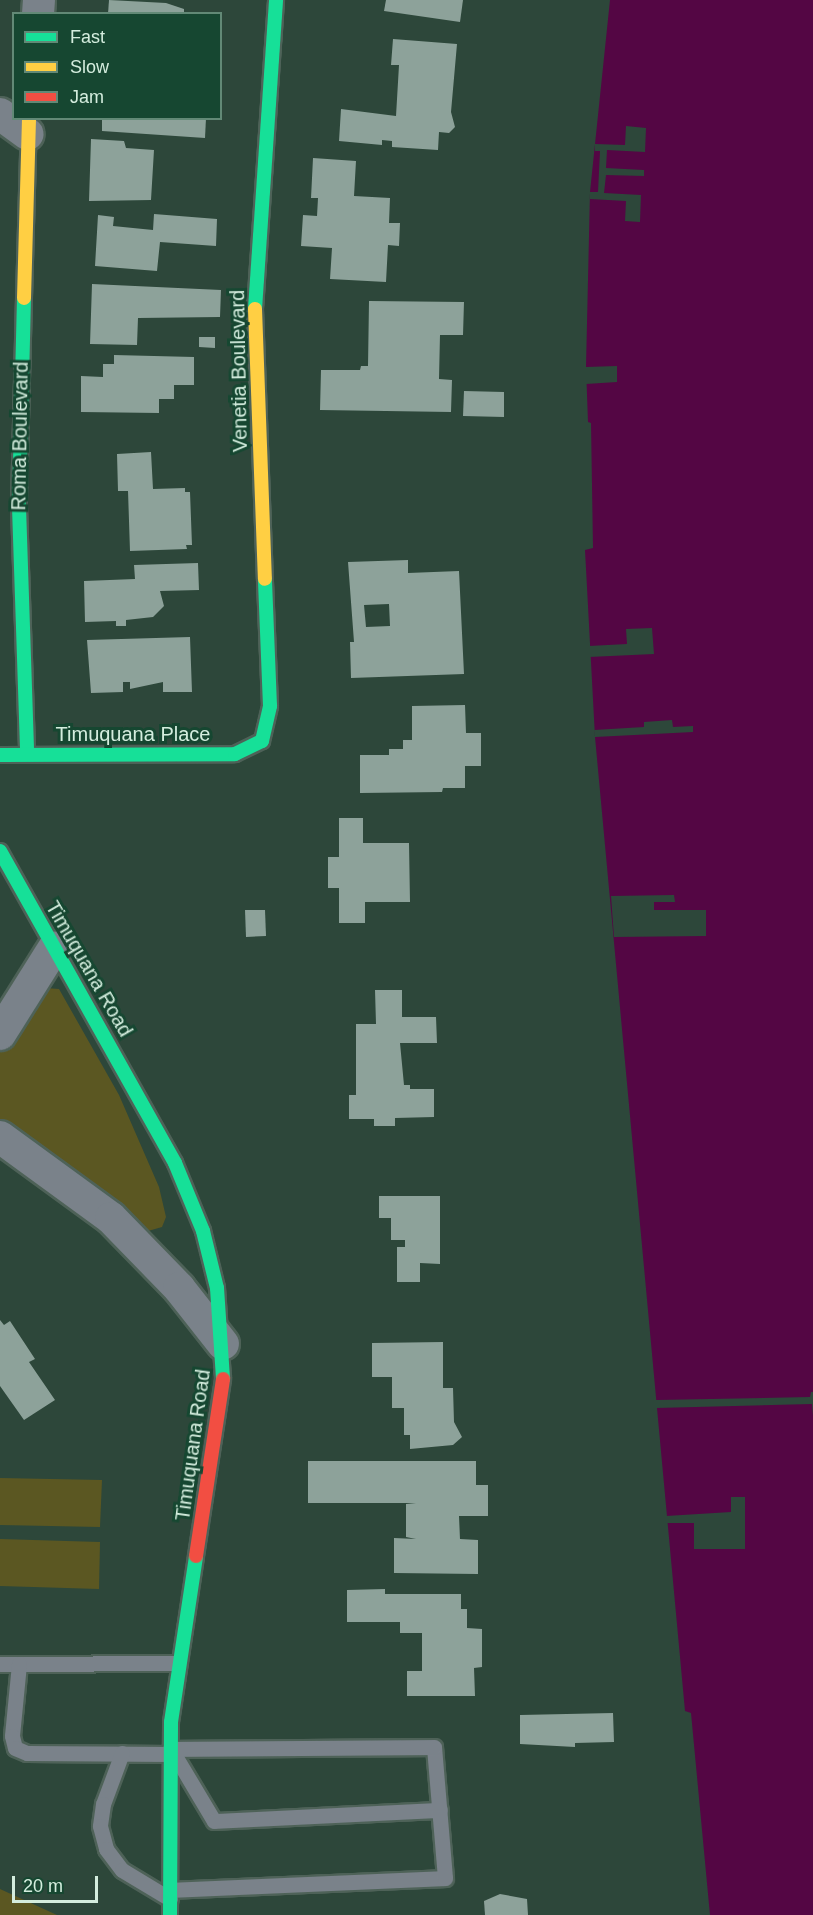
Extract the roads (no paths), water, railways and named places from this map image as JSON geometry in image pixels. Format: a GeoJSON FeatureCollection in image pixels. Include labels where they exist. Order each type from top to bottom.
{"type":"FeatureCollection","features":[{"type":"Feature","properties":{"kind":"street","name":"Venetia Boulevard"},"geometry":{"type":"LineString","coordinates":[[262,741],[270,706],[255,308],[276,0]]}},
{"type":"Feature","properties":{"kind":"street"},"geometry":{"type":"LineString","coordinates":[[14,120],[29,126]]}},
{"type":"Feature","properties":{"kind":"street","name":"Roma Boulevard"},"geometry":{"type":"LineString","coordinates":[[27,754],[19,507],[29,126]]}},
{"type":"Feature","properties":{"kind":"street","name":"Timuquana Place"},"geometry":{"type":"LineString","coordinates":[[0,755],[235,754],[262,741]]}},
{"type":"Feature","properties":{"kind":"street","name":"Timuquana Road"},"geometry":{"type":"LineString","coordinates":[[0,851],[175,1162],[203,1231],[217,1288],[225,1366],[216,1448],[178,1663],[170,1751],[170,1915]]}},
{"type":"Feature","properties":{"kind":"street"},"geometry":{"type":"LineString","coordinates":[[0,1034],[54,948]]}},
{"type":"Feature","properties":{"kind":"street"},"geometry":{"type":"LineString","coordinates":[[0,1137],[111,1218],[179,1288],[223,1344]]}},
{"type":"Feature","properties":{"kind":"lane"},"geometry":{"type":"LineString","coordinates":[[0,1664],[178,1663]]}},
{"type":"Feature","properties":{"kind":"lane"},"geometry":{"type":"LineString","coordinates":[[19,1664],[12,1736],[15,1748],[27,1753],[122,1754],[170,1751],[434,1747],[445,1878],[170,1895],[122,1870],[106,1849],[100,1826],[103,1804],[122,1754]]}},
{"type":"Feature","properties":{"kind":"lane"},"geometry":{"type":"LineString","coordinates":[[170,1751],[214,1821],[440,1810]]}}]}
